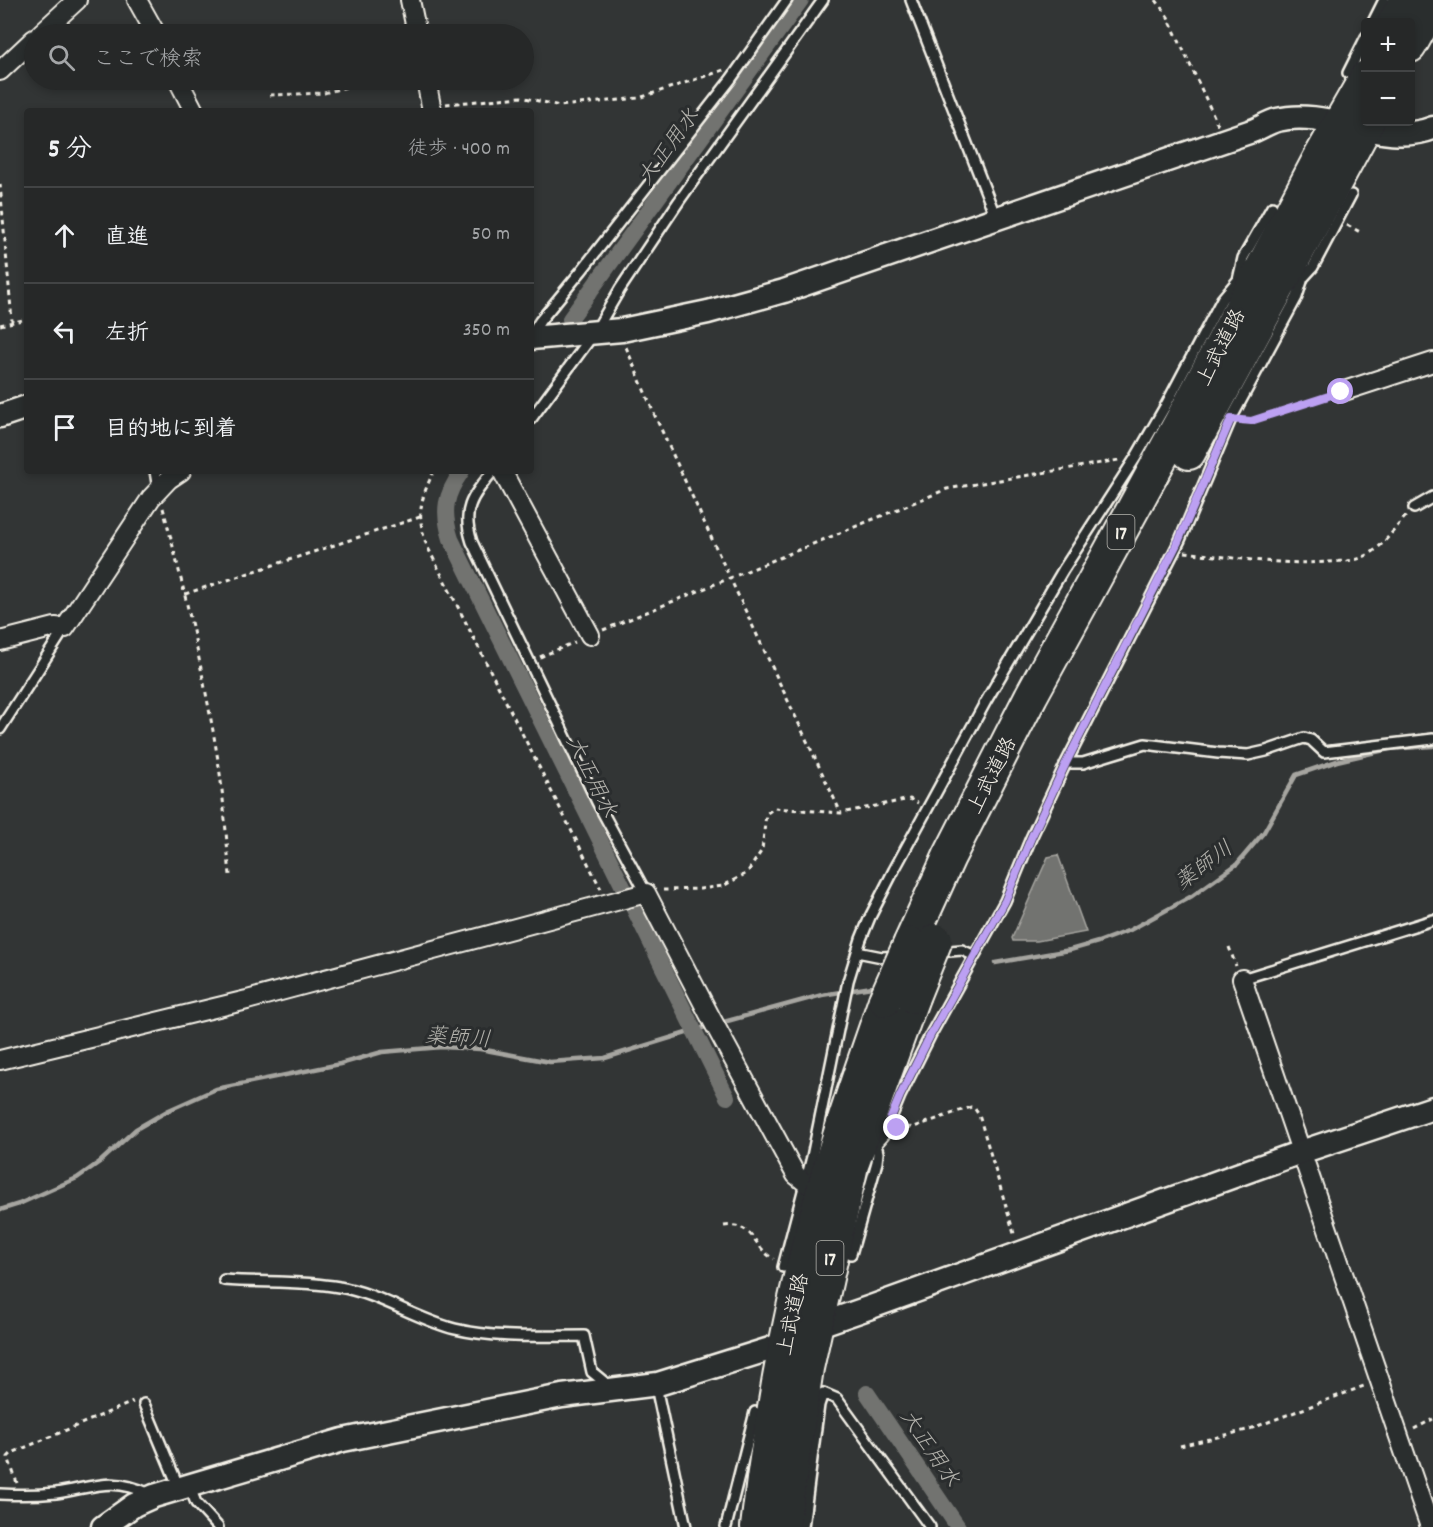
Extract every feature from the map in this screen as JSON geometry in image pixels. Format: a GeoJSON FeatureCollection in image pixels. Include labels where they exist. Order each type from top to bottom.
{"type":"FeatureCollection","features":[{"type":"Feature","properties":{"kind":"highway"},"geometry":{"type":"LineString","coordinates":[[1397,18],[1406,0]]}},
{"type":"Feature","properties":{"kind":"highway"},"geometry":{"type":"LineString","coordinates":[[1415,37],[1433,5]]}},
{"type":"Feature","properties":{"kind":"highway","name":"上武道路"},"geometry":{"type":"LineString","coordinates":[[923,942],[976,849],[1024,751],[1135,552],[1297,271],[1357,124],[1356,75]]}},
{"type":"Feature","properties":{"kind":"highway","name":"上武道路"},"geometry":{"type":"LineString","coordinates":[[757,1527],[767,1446],[813,1189],[923,942],[949,857],[1020,717],[1180,423],[1245,283],[1357,124]]}},
{"type":"Feature","properties":{"kind":"highway","name":"上武道路"},"geometry":{"type":"LineString","coordinates":[[783,1527],[802,1393],[816,1326],[852,1165],[868,1143],[899,999]]}},
{"type":"Feature","properties":{"kind":"street"},"geometry":{"type":"LineString","coordinates":[[51,24],[77,0]]}},
{"type":"Feature","properties":{"kind":"street"},"geometry":{"type":"LineString","coordinates":[[137,0],[150,24]]}},
{"type":"Feature","properties":{"kind":"street"},"geometry":{"type":"LineString","coordinates":[[410,0],[415,24]]}},
{"type":"Feature","properties":{"kind":"street"},"geometry":{"type":"LineString","coordinates":[[0,70],[24,48]]}},
{"type":"Feature","properties":{"kind":"street"},"geometry":{"type":"LineString","coordinates":[[183,90],[192,108]]}},
{"type":"Feature","properties":{"kind":"street"},"geometry":{"type":"LineString","coordinates":[[428,90],[432,108]]}},
{"type":"Feature","properties":{"kind":"street"},"geometry":{"type":"LineString","coordinates":[[534,336],[622,330],[698,314],[784,291],[1278,120],[1308,119],[1357,124],[1410,135],[1433,128]]}},
{"type":"Feature","properties":{"kind":"street"},"geometry":{"type":"LineString","coordinates":[[1341,392],[1433,362]]}},
{"type":"Feature","properties":{"kind":"street"},"geometry":{"type":"LineString","coordinates":[[0,416],[24,408]]}},
{"type":"Feature","properties":{"kind":"street"},"geometry":{"type":"LineString","coordinates":[[0,641],[55,627],[65,628],[157,480],[173,474]]}},
{"type":"Feature","properties":{"kind":"street"},"geometry":{"type":"LineString","coordinates":[[504,474],[590,636]]}},
{"type":"Feature","properties":{"kind":"street"},"geometry":{"type":"LineString","coordinates":[[0,1060],[247,1000],[642,894],[796,1175],[813,1189]]}},
{"type":"Feature","properties":{"kind":"street"},"geometry":{"type":"LineString","coordinates":[[1242,979],[1430,1527]]}},
{"type":"Feature","properties":{"kind":"street"},"geometry":{"type":"LineString","coordinates":[[103,1527],[134,1505],[154,1496],[343,1440],[562,1396],[658,1384],[755,1354],[816,1326],[1301,1152],[1433,1108]]}},
{"type":"Feature","properties":{"kind":"lane"},"geometry":{"type":"LineString","coordinates":[[534,331],[740,66],[787,0]]}},
{"type":"Feature","properties":{"kind":"lane"},"geometry":{"type":"LineString","coordinates":[[534,415],[594,332],[679,201],[823,0]]}},
{"type":"Feature","properties":{"kind":"lane"},"geometry":{"type":"LineString","coordinates":[[911,0],[996,218]]}},
{"type":"Feature","properties":{"kind":"lane"},"geometry":{"type":"LineString","coordinates":[[1375,18],[1384,0]]}},
{"type":"Feature","properties":{"kind":"lane"},"geometry":{"type":"LineString","coordinates":[[1356,75],[1361,54]]}},
{"type":"Feature","properties":{"kind":"lane"},"geometry":{"type":"LineString","coordinates":[[851,1254],[877,1162],[878,1153],[868,1143],[884,1135],[900,1096],[931,1034],[1005,901],[1066,763],[1174,550],[1231,419],[1297,297],[1297,271],[1313,267],[1351,195]]}},
{"type":"Feature","properties":{"kind":"lane"},"geometry":{"type":"LineString","coordinates":[[784,1263],[813,1189],[812,1157],[848,981],[857,952],[880,898],[927,808],[1033,620],[1136,457],[1222,299],[1245,283],[1243,258],[1272,207]]}},
{"type":"Feature","properties":{"kind":"lane"},"geometry":{"type":"LineString","coordinates":[[491,474],[470,502],[468,529],[490,582],[642,894]]}},
{"type":"Feature","properties":{"kind":"lane"},"geometry":{"type":"LineString","coordinates":[[1414,508],[1433,497]]}},
{"type":"Feature","properties":{"kind":"lane"},"geometry":{"type":"LineString","coordinates":[[0,729],[65,628]]}},
{"type":"Feature","properties":{"kind":"lane"},"geometry":{"type":"LineString","coordinates":[[1066,763],[1083,763],[1146,744],[1248,755],[1266,752],[1304,738],[1311,740],[1324,752],[1433,739]]}},
{"type":"Feature","properties":{"kind":"lane"},"geometry":{"type":"LineString","coordinates":[[1242,979],[1433,920]]}},
{"type":"Feature","properties":{"kind":"lane"},"geometry":{"type":"LineString","coordinates":[[857,952],[882,957],[962,950],[975,956]]}},
{"type":"Feature","properties":{"kind":"lane"},"geometry":{"type":"LineString","coordinates":[[224,1280],[339,1287],[359,1292],[457,1329],[523,1336],[584,1336],[592,1372],[614,1390]]}},
{"type":"Feature","properties":{"kind":"lane"},"geometry":{"type":"LineString","coordinates":[[658,1384],[658,1396],[686,1527]]}},
{"type":"Feature","properties":{"kind":"lane"},"geometry":{"type":"LineString","coordinates":[[803,1527],[819,1405],[823,1393],[837,1399],[930,1527]]}},
{"type":"Feature","properties":{"kind":"lane"},"geometry":{"type":"LineString","coordinates":[[144,1404],[184,1487],[218,1527]]}},
{"type":"Feature","properties":{"kind":"lane"},"geometry":{"type":"LineString","coordinates":[[726,1527],[755,1412]]}},
{"type":"Feature","properties":{"kind":"lane"},"geometry":{"type":"LineString","coordinates":[[0,1494],[51,1493],[105,1483],[135,1487],[154,1496]]}},
{"type":"Feature","properties":{"kind":"path"},"geometry":{"type":"LineString","coordinates":[[1156,0],[1168,17],[1225,140]]}},
{"type":"Feature","properties":{"kind":"path"},"geometry":{"type":"LineString","coordinates":[[432,108],[521,97],[560,106],[639,98],[740,66]]}},
{"type":"Feature","properties":{"kind":"path"},"geometry":{"type":"LineString","coordinates":[[270,95],[324,93],[335,90]]}},
{"type":"Feature","properties":{"kind":"path"},"geometry":{"type":"LineString","coordinates":[[0,184],[12,321]]}},
{"type":"Feature","properties":{"kind":"path"},"geometry":{"type":"LineString","coordinates":[[0,325],[24,319]]}},
{"type":"Feature","properties":{"kind":"path"},"geometry":{"type":"LineString","coordinates":[[631,360],[730,578],[841,813]]}},
{"type":"Feature","properties":{"kind":"path"},"geometry":{"type":"LineString","coordinates":[[1231,419],[1251,421],[1341,392]]}},
{"type":"Feature","properties":{"kind":"path"},"geometry":{"type":"LineString","coordinates":[[530,662],[947,489],[1136,457]]}},
{"type":"Feature","properties":{"kind":"path"},"geometry":{"type":"LineString","coordinates":[[433,474],[426,489],[420,517],[427,546],[614,902]]}},
{"type":"Feature","properties":{"kind":"path"},"geometry":{"type":"LineString","coordinates":[[157,480],[185,594],[219,763],[230,875]]}},
{"type":"Feature","properties":{"kind":"path"},"geometry":{"type":"LineString","coordinates":[[1174,550],[1268,562],[1353,561],[1365,557],[1378,548],[1414,508]]}},
{"type":"Feature","properties":{"kind":"path"},"geometry":{"type":"LineString","coordinates":[[185,594],[420,517]]}},
{"type":"Feature","properties":{"kind":"path"},"geometry":{"type":"LineString","coordinates":[[642,894],[671,888],[700,889],[723,886],[747,873],[762,850],[766,814],[774,808],[841,813],[910,799],[927,808]]}},
{"type":"Feature","properties":{"kind":"path"},"geometry":{"type":"LineString","coordinates":[[888,1125],[905,1129],[971,1107],[975,1109],[979,1115],[1020,1253]]}},
{"type":"Feature","properties":{"kind":"path"},"geometry":{"type":"LineString","coordinates":[[724,1226],[741,1226],[750,1233],[766,1255],[784,1263]]}},
{"type":"Feature","properties":{"kind":"path"},"geometry":{"type":"LineString","coordinates":[[1180,1446],[1189,1446],[1247,1430],[1379,1380]]}},
{"type":"Feature","properties":{"kind":"path"},"geometry":{"type":"LineString","coordinates":[[18,1495],[17,1481],[8,1456],[135,1402],[144,1404]]}},
{"type":"Feature","properties":{"kind":"path"},"geometry":{"type":"LineString","coordinates":[[1399,1437],[1433,1419]]}},
{"type":"Feature","properties":{"kind":"shaded area"},"geometry":{"type":"Polygon","coordinates":[[[1058,855],[1086,932],[1037,941],[1013,941],[1012,938],[1048,857],[1058,855]]]}},
{"type":"Feature","properties":{"kind":"waterway","name":"大正用水"},"geometry":{"type":"LineString","coordinates":[[570,319],[801,0]]}},
{"type":"Feature","properties":{"kind":"waterway","name":"大正用水"},"geometry":{"type":"LineString","coordinates":[[460,474],[452,488],[447,504],[446,512],[451,539],[727,1097]]}},
{"type":"Feature","properties":{"kind":"waterway","name":"薬師川"},"geometry":{"type":"LineString","coordinates":[[995,963],[1070,950],[1098,942],[1130,930],[1192,896],[1237,864],[1264,832],[1296,775],[1337,761],[1389,749],[1433,746]]}},
{"type":"Feature","properties":{"kind":"waterway","name":"薬師川"},"geometry":{"type":"LineString","coordinates":[[720,1023],[822,995],[878,986]]}},
{"type":"Feature","properties":{"kind":"waterway","name":"薬師川"},"geometry":{"type":"LineString","coordinates":[[0,1210],[77,1178],[101,1161],[136,1129],[169,1110],[216,1089],[340,1064],[382,1052],[442,1047],[480,1049],[550,1062],[605,1058],[709,1026]]}},
{"type":"Feature","properties":{"kind":"waterway","name":"大正用水"},"geometry":{"type":"LineString","coordinates":[[867,1393],[958,1527]]}},
{"type":"Feature","properties":{"kind":"route"},"geometry":{"type":"LineString","coordinates":[[897,1128],[888,1125],[900,1096],[931,1034],[1005,901],[1066,763],[1179,540],[1231,419],[1242,422],[1251,421],[1341,392]]}}]}
